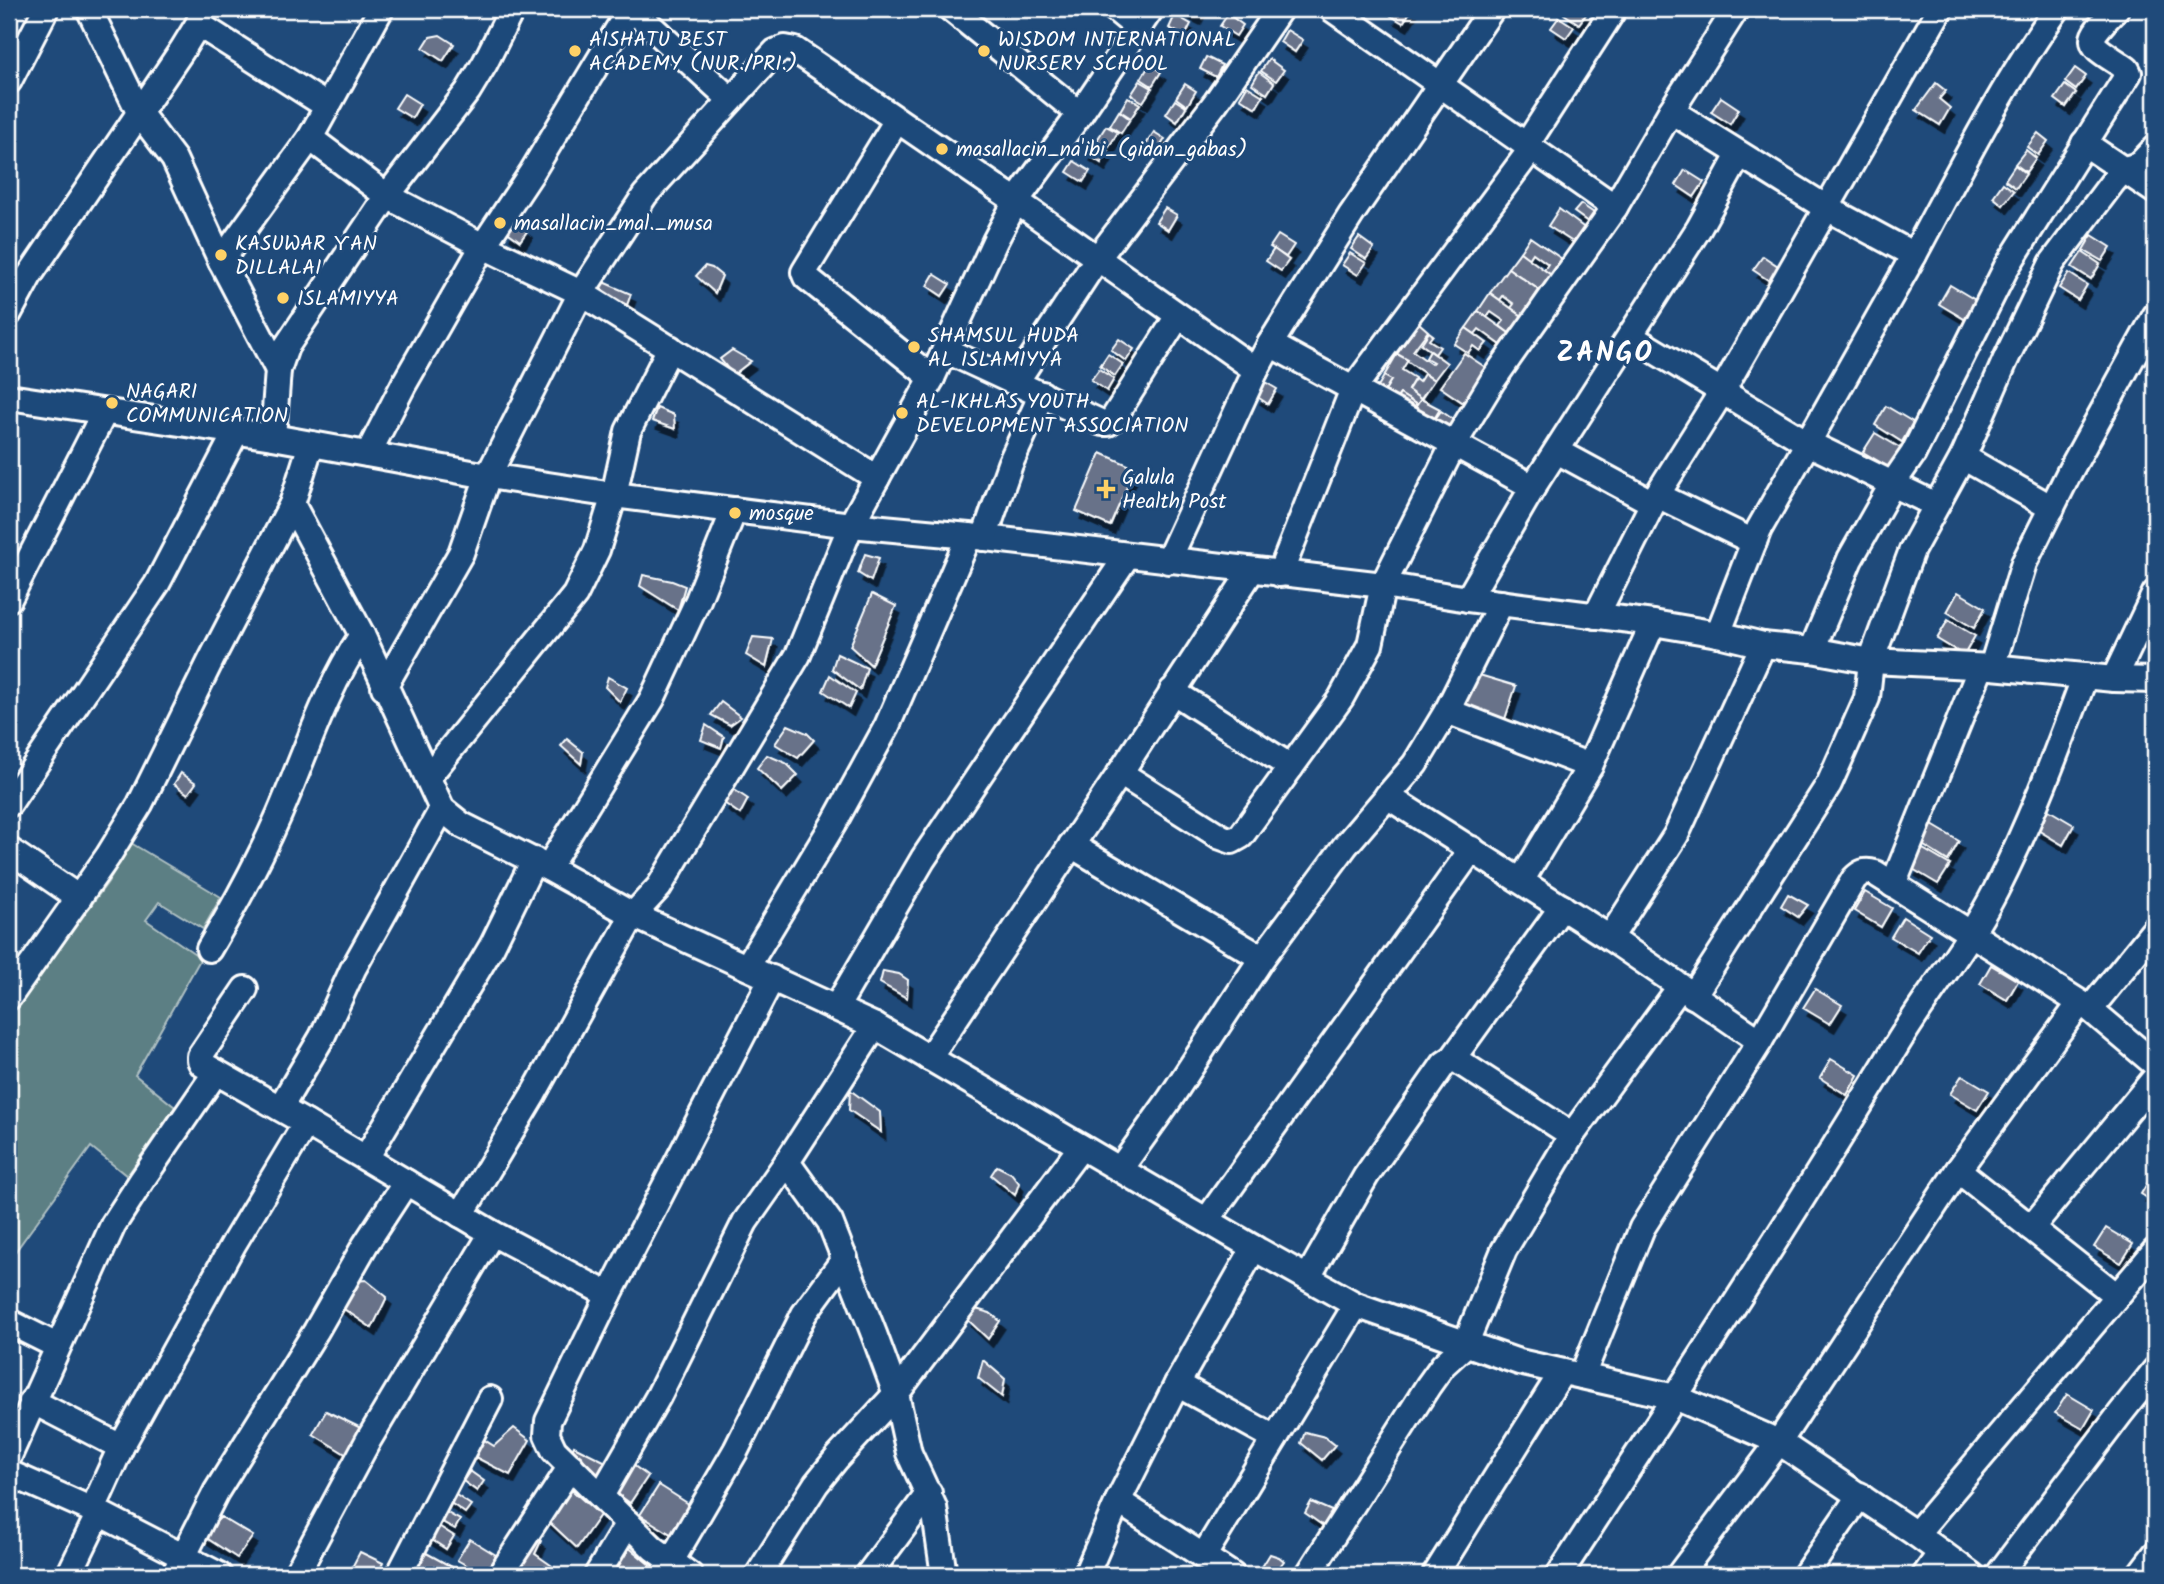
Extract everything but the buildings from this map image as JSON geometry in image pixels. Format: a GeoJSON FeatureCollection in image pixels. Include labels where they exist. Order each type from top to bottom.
{"type":"FeatureCollection","features":[{"type":"Feature","properties":{"kind":"street"},"geometry":{"type":"LineString","coordinates":[[13,64],[46,9]]}},
{"type":"Feature","properties":{"kind":"street"},"geometry":{"type":"LineString","coordinates":[[89,9],[140,114],[174,159],[221,261],[278,370]]}},
{"type":"Feature","properties":{"kind":"street"},"geometry":{"type":"LineString","coordinates":[[221,261],[310,138],[381,9]]}},
{"type":"Feature","properties":{"kind":"street"},"geometry":{"type":"LineString","coordinates":[[273,437],[278,370],[286,346],[387,196],[468,91],[512,9]]}},
{"type":"Feature","properties":{"kind":"street"},"geometry":{"type":"LineString","coordinates":[[368,454],[404,384],[483,246],[532,172],[631,9],[731,100]]}},
{"type":"Feature","properties":{"kind":"street"},"geometry":{"type":"LineString","coordinates":[[951,9],[1080,114]]}},
{"type":"Feature","properties":{"kind":"street"},"geometry":{"type":"LineString","coordinates":[[461,1215],[534,1093],[634,915],[659,887],[798,655],[851,525],[932,378],[1016,201],[1080,114],[1144,19],[1115,9]]}},
{"type":"Feature","properties":{"kind":"street"},"geometry":{"type":"LineString","coordinates":[[1016,382],[1097,259],[1216,102],[1280,9]]}},
{"type":"Feature","properties":{"kind":"street"},"geometry":{"type":"LineString","coordinates":[[1168,561],[1270,344],[1351,215],[1492,9]]}},
{"type":"Feature","properties":{"kind":"street"},"geometry":{"type":"LineString","coordinates":[[1280,574],[1353,389],[1530,146],[1614,9]]}},
{"type":"Feature","properties":{"kind":"street"},"geometry":{"type":"LineString","coordinates":[[1120,773],[1221,837],[1232,841],[1241,836],[1341,698],[1370,645],[1383,585],[1454,444],[1493,380],[1615,207],[1671,111],[1736,9]]}},
{"type":"Feature","properties":{"kind":"street"},"geometry":{"type":"LineString","coordinates":[[1596,616],[1655,499],[1721,393],[1940,9]]}},
{"type":"Feature","properties":{"kind":"street"},"geometry":{"type":"LineString","coordinates":[[1718,634],[1759,529],[1806,442],[1914,255],[1971,148],[2038,35],[2057,9]]}},
{"type":"Feature","properties":{"kind":"street"},"geometry":{"type":"LineString","coordinates":[[1812,650],[1850,559],[1893,483],[1913,454],[2006,268],[2129,74],[2127,69],[2096,47],[2092,40],[2098,28],[2116,9]]}},
{"type":"Feature","properties":{"kind":"street"},"geometry":{"type":"LineString","coordinates":[[1344,12],[1615,207]]}},
{"type":"Feature","properties":{"kind":"street"},"geometry":{"type":"LineString","coordinates":[[9,313],[29,276],[140,114],[201,16],[327,106]]}},
{"type":"Feature","properties":{"kind":"street"},"geometry":{"type":"LineString","coordinates":[[384,687],[461,553],[488,476],[582,293],[645,195],[775,52],[785,48],[794,50],[1016,201],[1256,370]]}},
{"type":"Feature","properties":{"kind":"street"},"geometry":{"type":"LineString","coordinates":[[1671,111],[1825,207],[1914,255]]}},
{"type":"Feature","properties":{"kind":"street"},"geometry":{"type":"LineString","coordinates":[[897,120],[804,272],[806,277],[932,378]]}},
{"type":"Feature","properties":{"kind":"street"},"geometry":{"type":"LineString","coordinates":[[310,138],[387,196],[582,293],[877,478]]}},
{"type":"Feature","properties":{"kind":"street"},"geometry":{"type":"LineString","coordinates":[[2084,143],[2155,191]]}},
{"type":"Feature","properties":{"kind":"street"},"geometry":{"type":"LineString","coordinates":[[1308,1575],[1443,1364],[1465,1345],[1504,1250],[1572,1135],[1687,992],[1829,784],[1867,698],[1871,661],[1912,550],[1963,457],[2052,263],[2124,169],[2139,165],[2155,148]]}},
{"type":"Feature","properties":{"kind":"street"},"geometry":{"type":"LineString","coordinates":[[1468,600],[1533,488],[1699,228],[1739,155]]}},
{"type":"Feature","properties":{"kind":"street"},"geometry":{"type":"LineString","coordinates":[[946,350],[1102,423],[1108,423],[1178,316]]}},
{"type":"Feature","properties":{"kind":"street"},"geometry":{"type":"LineString","coordinates":[[1893,885],[1986,667],[2024,563],[2077,458],[2155,316]]}},
{"type":"Feature","properties":{"kind":"street"},"geometry":{"type":"LineString","coordinates":[[1630,336],[1806,442],[1936,505]]}},
{"type":"Feature","properties":{"kind":"street"},"geometry":{"type":"LineString","coordinates":[[1270,344],[1533,488]]}},
{"type":"Feature","properties":{"kind":"street"},"geometry":{"type":"LineString","coordinates":[[428,777],[575,595],[597,550],[614,495],[628,431],[670,348]]}},
{"type":"Feature","properties":{"kind":"street"},"geometry":{"type":"LineString","coordinates":[[747,967],[834,823],[887,726],[1042,394]]}},
{"type":"Feature","properties":{"kind":"street"},"geometry":{"type":"LineString","coordinates":[[9,397],[273,437],[488,476],[614,495],[851,525],[977,537],[1383,585],[1468,600],[1653,623],[1763,645],[1812,650],[1871,661],[2155,680]]}},
{"type":"Feature","properties":{"kind":"street"},"geometry":{"type":"LineString","coordinates":[[9,599],[104,413]]}},
{"type":"Feature","properties":{"kind":"street"},"geometry":{"type":"LineString","coordinates":[[9,804],[157,584],[236,432]]}},
{"type":"Feature","properties":{"kind":"street"},"geometry":{"type":"LineString","coordinates":[[9,997],[108,856],[140,804],[292,503],[311,444]]}},
{"type":"Feature","properties":{"kind":"street"},"geometry":{"type":"LineString","coordinates":[[1557,451],[1655,499],[1754,542]]}},
{"type":"Feature","properties":{"kind":"street"},"geometry":{"type":"LineString","coordinates":[[1963,457],[2052,508]]}},
{"type":"Feature","properties":{"kind":"street"},"geometry":{"type":"LineString","coordinates":[[292,503],[362,635],[442,809],[462,825],[634,915],[874,1026],[1356,1305],[1519,1362],[1675,1396],[1779,1442],[1860,1495],[1972,1575]]}},
{"type":"Feature","properties":{"kind":"street"},"geometry":{"type":"LineString","coordinates":[[366,1158],[541,864],[652,699],[698,600],[733,510]]}},
{"type":"Feature","properties":{"kind":"street"},"geometry":{"type":"LineString","coordinates":[[836,1008],[923,859],[1126,556]]}},
{"type":"Feature","properties":{"kind":"street"},"geometry":{"type":"LineString","coordinates":[[929,1058],[1252,570]]}},
{"type":"Feature","properties":{"kind":"street"},"geometry":{"type":"LineString","coordinates":[[2114,679],[2155,593]]}},
{"type":"Feature","properties":{"kind":"street"},"geometry":{"type":"LineString","coordinates":[[1120,1169],[1170,1099],[1262,958],[1345,846],[1415,764],[1447,711],[1501,603]]}},
{"type":"Feature","properties":{"kind":"street"},"geometry":{"type":"LineString","coordinates":[[1521,881],[1590,766],[1653,623]]}},
{"type":"Feature","properties":{"kind":"street"},"geometry":{"type":"LineString","coordinates":[[209,949],[255,865],[318,720],[348,656],[362,635]]}},
{"type":"Feature","properties":{"kind":"street"},"geometry":{"type":"LineString","coordinates":[[1610,938],[1676,835],[1763,645]]}},
{"type":"Feature","properties":{"kind":"street"},"geometry":{"type":"LineString","coordinates":[[1559,1575],[1807,1193],[1913,1019],[1971,934],[1996,891],[2043,788],[2085,676]]}},
{"type":"Feature","properties":{"kind":"street"},"geometry":{"type":"LineString","coordinates":[[1172,691],[1291,767]]}},
{"type":"Feature","properties":{"kind":"street"},"geometry":{"type":"LineString","coordinates":[[1447,711],[1590,766]]}},
{"type":"Feature","properties":{"kind":"street"},"geometry":{"type":"LineString","coordinates":[[1388,796],[1610,938],[1760,1041]]}},
{"type":"Feature","properties":{"kind":"street"},"geometry":{"type":"LineString","coordinates":[[280,1108],[322,1037],[353,968],[442,809]]}},
{"type":"Feature","properties":{"kind":"street"},"geometry":{"type":"LineString","coordinates":[[1071,845],[1262,958]]}},
{"type":"Feature","properties":{"kind":"street"},"geometry":{"type":"LineString","coordinates":[[1207,1220],[1472,849]]}},
{"type":"Feature","properties":{"kind":"street"},"geometry":{"type":"LineString","coordinates":[[9,850],[79,898]]}},
{"type":"Feature","properties":{"kind":"street"},"geometry":{"type":"LineString","coordinates":[[1435,1575],[1572,1374],[1642,1228],[1760,1041],[1860,873],[1867,871],[1893,885],[2085,1006],[2155,1063]]}},
{"type":"Feature","properties":{"kind":"street"},"geometry":{"type":"LineString","coordinates":[[1308,1277],[1366,1176],[1444,1064],[1453,1058],[1562,907]]}},
{"type":"Feature","properties":{"kind":"street"},"geometry":{"type":"LineString","coordinates":[[1679,1575],[1779,1442],[1958,1170],[2085,1006],[2155,929]]}},
{"type":"Feature","properties":{"kind":"street"},"geometry":{"type":"LineString","coordinates":[[772,978],[609,1295],[548,1421],[547,1436],[554,1450],[674,1571],[804,1314],[845,1258]]}},
{"type":"Feature","properties":{"kind":"street"},"geometry":{"type":"LineString","coordinates":[[244,989],[200,1056],[202,1064],[306,1122],[492,1233],[609,1295]]}},
{"type":"Feature","properties":{"kind":"street"},"geometry":{"type":"LineString","coordinates":[[601,1496],[658,1396],[745,1222],[874,1026]]}},
{"type":"Feature","properties":{"kind":"street"},"geometry":{"type":"LineString","coordinates":[[1453,1058],[1572,1135]]}},
{"type":"Feature","properties":{"kind":"street"},"geometry":{"type":"LineString","coordinates":[[9,1456],[113,1225],[216,1072]]}},
{"type":"Feature","properties":{"kind":"street"},"geometry":{"type":"LineString","coordinates":[[2031,1228],[2155,1079]]}},
{"type":"Feature","properties":{"kind":"street"},"geometry":{"type":"LineString","coordinates":[[69,1575],[121,1447],[234,1243],[306,1122]]}},
{"type":"Feature","properties":{"kind":"street"},"geometry":{"type":"LineString","coordinates":[[758,1575],[816,1484],[895,1394],[1081,1147]]}},
{"type":"Feature","properties":{"kind":"street"},"geometry":{"type":"LineString","coordinates":[[787,1162],[830,1222],[845,1258],[895,1394],[909,1454],[934,1507],[944,1575]]}},
{"type":"Feature","properties":{"kind":"street"},"geometry":{"type":"LineString","coordinates":[[1958,1170],[2117,1296]]}},
{"type":"Feature","properties":{"kind":"street"},"geometry":{"type":"LineString","coordinates":[[179,1566],[216,1492],[405,1182]]}},
{"type":"Feature","properties":{"kind":"street"},"geometry":{"type":"LineString","coordinates":[[296,1575],[369,1439],[492,1233]]}},
{"type":"Feature","properties":{"kind":"street"},"geometry":{"type":"LineString","coordinates":[[1086,1575],[1118,1501],[1177,1384],[1254,1248]]}},
{"type":"Feature","properties":{"kind":"street"},"geometry":{"type":"LineString","coordinates":[[1916,1534],[2155,1251]]}},
{"type":"Feature","properties":{"kind":"street"},"geometry":{"type":"LineString","coordinates":[[1203,1556],[1356,1305]]}},
{"type":"Feature","properties":{"kind":"street"},"geometry":{"type":"LineString","coordinates":[[9,1322],[57,1346]]}},
{"type":"Feature","properties":{"kind":"street"},"geometry":{"type":"LineString","coordinates":[[1998,1575],[2155,1370]]}},
{"type":"Feature","properties":{"kind":"street"},"geometry":{"type":"LineString","coordinates":[[1177,1384],[1275,1438]]}},
{"type":"Feature","properties":{"kind":"street"},"geometry":{"type":"LineString","coordinates":[[399,1575],[490,1399]]}},
{"type":"Feature","properties":{"kind":"street"},"geometry":{"type":"LineString","coordinates":[[33,1401],[121,1447]]}},
{"type":"Feature","properties":{"kind":"street"},"geometry":{"type":"LineString","coordinates":[[499,1575],[571,1466]]}},
{"type":"Feature","properties":{"kind":"street"},"geometry":{"type":"LineString","coordinates":[[9,1473],[95,1512],[179,1566],[219,1575]]}},
{"type":"Feature","properties":{"kind":"street"},"geometry":{"type":"LineString","coordinates":[[868,1575],[929,1493]]}},
{"type":"Feature","properties":{"kind":"street"},"geometry":{"type":"LineString","coordinates":[[1805,1575],[1860,1495]]}},
{"type":"Feature","properties":{"kind":"street"},"geometry":{"type":"LineString","coordinates":[[1118,1501],[1232,1575]]}},
{"type":"Feature","properties":{"kind":"street"},"geometry":{"type":"LineString","coordinates":[[597,1575],[628,1523]]}},
{"type":"Feature","properties":{"kind":"street"},"geometry":{"type":"LineString","coordinates":[[1925,1575],[1941,1552]]}},
{"type":"Feature","properties":{"kind":"street"},"geometry":{"type":"LineString","coordinates":[[2139,1575],[2155,1554]]}},
{"type":"Feature","properties":{"kind":"green space"},"geometry":{"type":"Polygon","coordinates":[[[131,843],[221,897],[203,929],[159,902],[146,920],[201,958],[135,1075],[175,1107],[127,1176],[91,1147],[10,1259],[9,1019],[108,882],[131,843]]]}},
{"type":"Feature","properties":{"kind":"place","name":"AISHATU BEST ACADEMY (NUR./PRI.)"},"geometry":{"type":"Point","coordinates":[575,51]}},
{"type":"Feature","properties":{"kind":"place","name":"WISDOM INTERNATIONAL NURSERY SCHOOL"},"geometry":{"type":"Point","coordinates":[984,51]}},
{"type":"Feature","properties":{"kind":"place","name":"masallacin_na'ibi_(gidan_gabas)"},"geometry":{"type":"Point","coordinates":[942,149]}},
{"type":"Feature","properties":{"kind":"place","name":"masallacin_mal._musa"},"geometry":{"type":"Point","coordinates":[500,223]}},
{"type":"Feature","properties":{"kind":"place","name":"KASUWAR ƳAN DILLALAI"},"geometry":{"type":"Point","coordinates":[221,255]}},
{"type":"Feature","properties":{"kind":"place","name":"ISLAMIYYA"},"geometry":{"type":"Point","coordinates":[283,298]}},
{"type":"Feature","properties":{"kind":"place","name":"SHAMSUL HUDA AL ISLAMIYYA"},"geometry":{"type":"Point","coordinates":[914,347]}},
{"type":"Feature","properties":{"kind":"place","name":"NAGARI COMMUNICATION"},"geometry":{"type":"Point","coordinates":[112,403]}},
{"type":"Feature","properties":{"kind":"place","name":"AL-IKHLAS YOUTH DEVELOPMENT ASSOCIATION"},"geometry":{"type":"Point","coordinates":[902,413]}},
{"type":"Feature","properties":{"kind":"place","name":"Galula Health Post"},"geometry":{"type":"Point","coordinates":[1106,489]}},
{"type":"Feature","properties":{"kind":"place","name":"mosque"},"geometry":{"type":"Point","coordinates":[735,513]}},
{"type":"Feature","properties":{"kind":"district","name":"ZANGO"},"geometry":{"type":"Point","coordinates":[1605,351]}}]}
